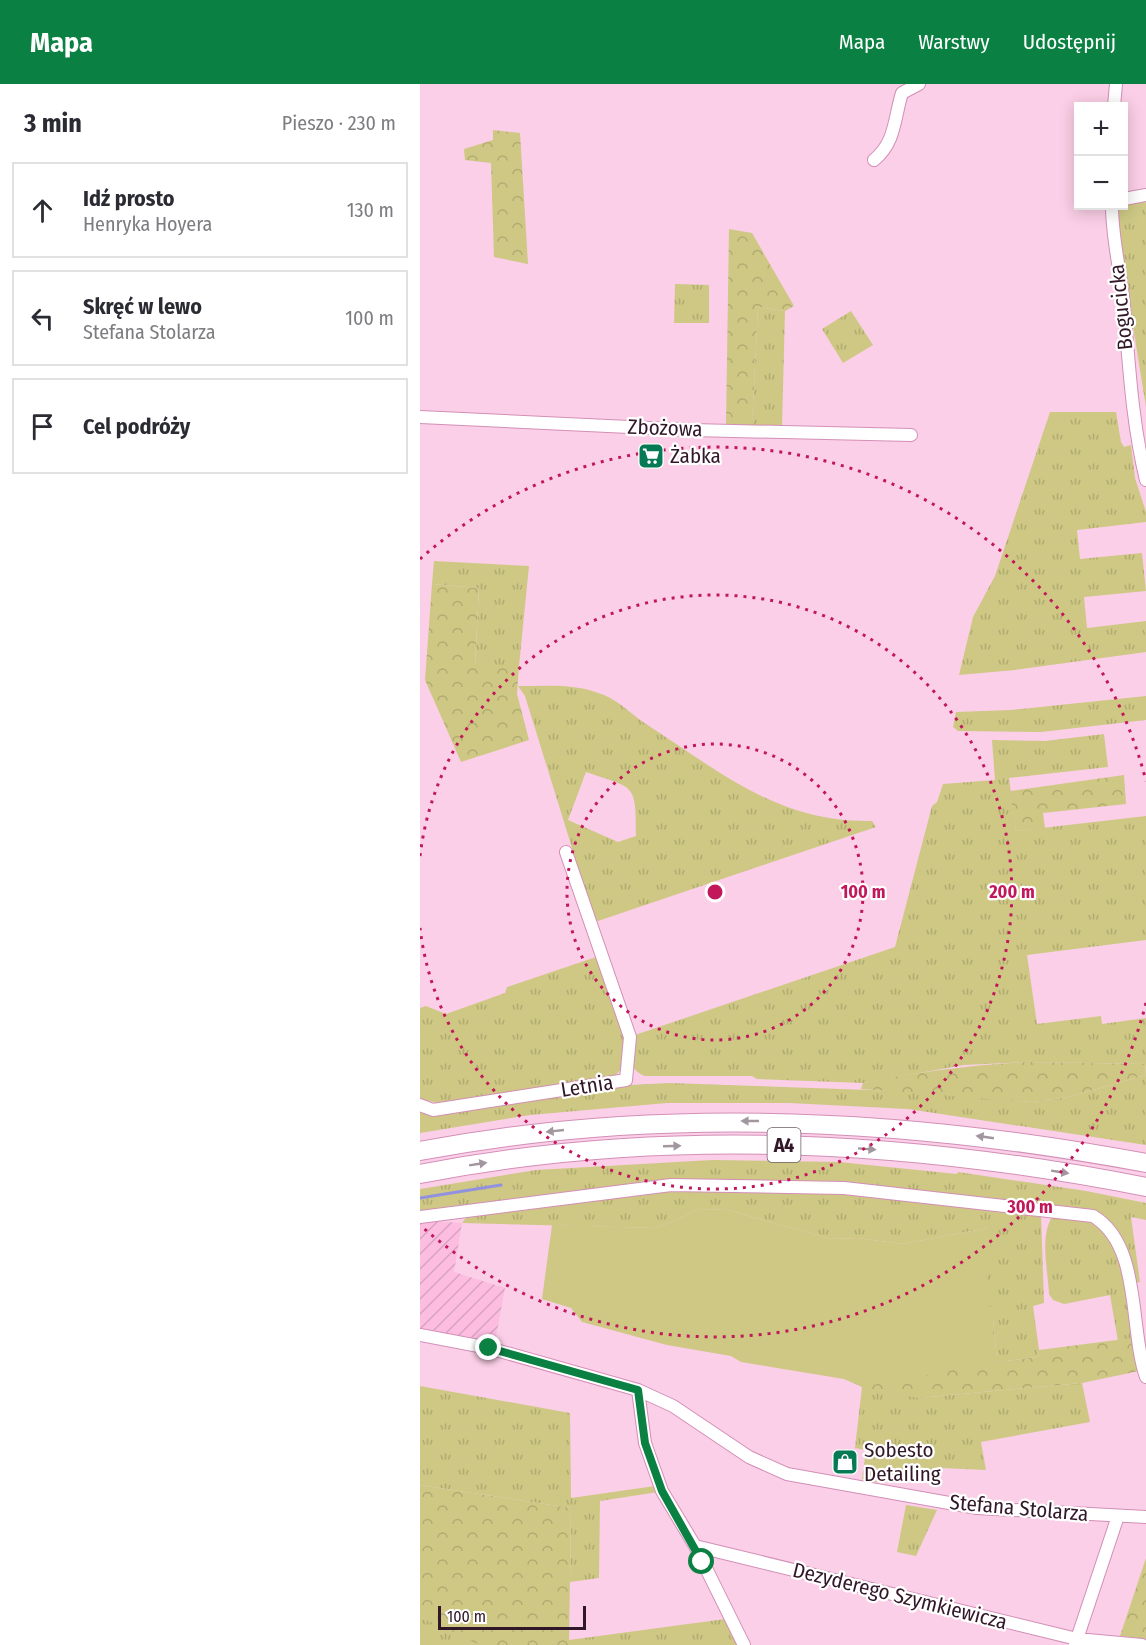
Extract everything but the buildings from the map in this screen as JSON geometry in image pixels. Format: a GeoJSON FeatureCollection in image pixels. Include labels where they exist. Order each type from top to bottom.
{"type":"FeatureCollection","features":[{"type":"Feature","properties":{"kind":"highway","name":"A4"},"geometry":{"type":"LineString","coordinates":[[420,1151],[527,1134],[623,1125],[709,1121],[809,1122],[981,1136],[1146,1163]]}},
{"type":"Feature","properties":{"kind":"highway","name":"A4"},"geometry":{"type":"LineString","coordinates":[[420,1174],[481,1164],[601,1150],[667,1146],[782,1145],[948,1156],[1146,1187]]}},
{"type":"Feature","properties":{"kind":"street"},"geometry":{"type":"LineString","coordinates":[[874,160],[884,152],[891,139],[902,93],[919,84]]}},
{"type":"Feature","properties":{"kind":"street"},"geometry":{"type":"LineString","coordinates":[[1114,102],[1116,84]]}},
{"type":"Feature","properties":{"kind":"street"},"geometry":{"type":"LineString","coordinates":[[1128,198],[1146,195]]}},
{"type":"Feature","properties":{"kind":"street","name":"Bogucicka"},"geometry":{"type":"LineString","coordinates":[[1112,210],[1112,233],[1124,305],[1126,353],[1146,480]]}},
{"type":"Feature","properties":{"kind":"street","name":"Zbożowa"},"geometry":{"type":"LineString","coordinates":[[420,417],[681,429],[911,435]]}},
{"type":"Feature","properties":{"kind":"street","name":"Letnia"},"geometry":{"type":"LineString","coordinates":[[420,1105],[433,1110],[626,1080],[630,1037],[566,852]]}},
{"type":"Feature","properties":{"kind":"street"},"geometry":{"type":"LineString","coordinates":[[420,1216],[671,1185],[844,1188],[1093,1216],[1104,1223],[1123,1251],[1146,1377]]}},
{"type":"Feature","properties":{"kind":"street","name":"Stefana Stolarza"},"geometry":{"type":"LineString","coordinates":[[420,1335],[489,1348],[638,1390],[673,1406],[749,1457],[787,1474],[977,1508],[1146,1517]]}},
{"type":"Feature","properties":{"kind":"street"},"geometry":{"type":"LineString","coordinates":[[638,1390],[645,1443],[661,1488],[695,1546],[744,1645]]}},
{"type":"Feature","properties":{"kind":"street"},"geometry":{"type":"LineString","coordinates":[[1076,1642],[1118,1516]]}},
{"type":"Feature","properties":{"kind":"street","name":"Dezyderego Szymkiewicza"},"geometry":{"type":"LineString","coordinates":[[695,1546],[1076,1642],[1142,1645]]}},
{"type":"Feature","properties":{"kind":"shaded area"},"geometry":{"type":"Polygon","coordinates":[[[420,1222],[462,1223],[454,1272],[505,1288],[495,1342],[420,1328],[420,1222]]]}},
{"type":"Feature","properties":{"kind":"green space"},"geometry":{"type":"Polygon","coordinates":[[[493,130],[520,133],[528,264],[494,257],[491,163],[465,160],[464,149],[493,140],[493,130]]]}},
{"type":"Feature","properties":{"kind":"green space"},"geometry":{"type":"Polygon","coordinates":[[[1146,199],[1146,407],[1115,215],[1119,210],[1128,210],[1128,202],[1146,199]]]}},
{"type":"Feature","properties":{"kind":"green space"},"geometry":{"type":"Polygon","coordinates":[[[729,229],[752,233],[794,306],[785,311],[758,307],[752,426],[726,426],[729,229]]]}},
{"type":"Feature","properties":{"kind":"green space"},"geometry":{"type":"Polygon","coordinates":[[[675,284],[709,285],[709,323],[674,323],[675,284]]]}},
{"type":"Feature","properties":{"kind":"green space"},"geometry":{"type":"Polygon","coordinates":[[[758,307],[785,311],[782,427],[752,426],[758,307]]]}},
{"type":"Feature","properties":{"kind":"green space"},"geometry":{"type":"Polygon","coordinates":[[[851,311],[873,345],[843,363],[822,329],[851,311]]]}},
{"type":"Feature","properties":{"kind":"green space"},"geometry":{"type":"Polygon","coordinates":[[[1050,412],[1116,412],[1121,442],[1124,447],[1131,445],[1135,478],[1146,512],[1146,522],[1077,530],[1080,559],[1142,553],[1146,591],[1084,597],[1087,628],[1146,621],[1146,652],[1015,670],[959,675],[973,617],[995,576],[1050,412]]]}},
{"type":"Feature","properties":{"kind":"green space"},"geometry":{"type":"Polygon","coordinates":[[[434,561],[529,566],[519,666],[475,666],[479,588],[432,584],[434,561]]]}},
{"type":"Feature","properties":{"kind":"green space"},"geometry":{"type":"Polygon","coordinates":[[[432,584],[479,588],[475,665],[519,666],[517,694],[529,740],[461,762],[425,680],[432,584]]]}},
{"type":"Feature","properties":{"kind":"green space"},"geometry":{"type":"Polygon","coordinates":[[[518,686],[572,687],[604,695],[728,778],[754,792],[809,814],[872,821],[876,827],[595,922],[525,696],[518,686]],[[586,772],[568,820],[618,842],[636,836],[635,806],[629,790],[623,785],[586,772]]]}},
{"type":"Feature","properties":{"kind":"green space"},"geometry":{"type":"Polygon","coordinates":[[[1146,696],[1146,720],[1041,732],[958,731],[953,727],[956,712],[1011,710],[1146,696]]]}},
{"type":"Feature","properties":{"kind":"green space"},"geometry":{"type":"Polygon","coordinates":[[[1104,734],[1108,767],[1009,778],[1016,831],[1146,816],[1146,940],[1027,955],[1037,1024],[1101,1016],[1102,1024],[1146,1018],[1146,1072],[1145,1064],[1027,1062],[964,1065],[863,1083],[757,1079],[752,1076],[645,1076],[634,1069],[630,1054],[632,1036],[895,947],[932,806],[937,802],[943,784],[995,780],[992,740],[1045,741],[1104,734]]]}},
{"type":"Feature","properties":{"kind":"green space"},"geometry":{"type":"Polygon","coordinates":[[[1124,775],[1126,804],[1043,813],[1045,828],[1016,831],[1010,791],[1124,775]]]}},
{"type":"Feature","properties":{"kind":"green space"},"geometry":{"type":"Polygon","coordinates":[[[596,957],[627,1043],[623,1067],[614,1077],[438,1103],[420,1099],[420,1008],[426,1006],[446,1014],[505,993],[507,987],[596,957]]]}},
{"type":"Feature","properties":{"kind":"green space"},"geometry":{"type":"Polygon","coordinates":[[[1027,1062],[1145,1064],[1146,1075],[1069,1097],[1032,1102],[861,1089],[863,1083],[904,1076],[965,1067],[1027,1062]]]}},
{"type":"Feature","properties":{"kind":"green space"},"geometry":{"type":"Polygon","coordinates":[[[1146,1075],[1146,1145],[908,1109],[789,1103],[667,1103],[530,1115],[420,1133],[420,1111],[630,1085],[669,1083],[898,1091],[1032,1102],[1069,1097],[1146,1075]]]}},
{"type":"Feature","properties":{"kind":"green space"},"geometry":{"type":"Polygon","coordinates":[[[712,1160],[839,1162],[957,1174],[958,1172],[1086,1191],[1146,1203],[1146,1220],[1131,1217],[1140,1282],[1133,1283],[1125,1248],[1116,1229],[1108,1221],[1085,1210],[670,1182],[420,1212],[420,1189],[536,1170],[712,1160]]]}},
{"type":"Feature","properties":{"kind":"green space"},"geometry":{"type":"Polygon","coordinates":[[[679,1187],[844,1191],[1041,1214],[1044,1303],[1033,1306],[1039,1350],[1037,1357],[997,1362],[993,1319],[918,1398],[1082,1383],[1090,1422],[981,1442],[986,1470],[941,1468],[876,1482],[862,1479],[866,1450],[855,1448],[862,1387],[844,1379],[986,1276],[988,1228],[902,1244],[858,1238],[831,1239],[728,1210],[700,1209],[657,1228],[462,1223],[468,1215],[679,1187]]]}},
{"type":"Feature","properties":{"kind":"green space"},"geometry":{"type":"Polygon","coordinates":[[[700,1209],[728,1210],[831,1239],[858,1238],[902,1244],[988,1228],[993,1267],[986,1276],[997,1362],[862,1387],[850,1380],[741,1362],[731,1356],[667,1345],[582,1322],[571,1308],[542,1299],[552,1225],[657,1228],[700,1209]]]}},
{"type":"Feature","properties":{"kind":"green space"},"geometry":{"type":"Polygon","coordinates":[[[1053,1215],[1088,1220],[1098,1225],[1108,1235],[1122,1262],[1137,1341],[1132,1339],[1118,1341],[1110,1295],[1064,1304],[1053,1300],[1049,1294],[1045,1243],[1053,1215]]]}},
{"type":"Feature","properties":{"kind":"green space"},"geometry":{"type":"Polygon","coordinates":[[[989,1309],[993,1319],[997,1362],[1037,1357],[1039,1350],[1132,1338],[1139,1371],[1082,1383],[918,1398],[862,1387],[989,1309]]]}},
{"type":"Feature","properties":{"kind":"green space"},"geometry":{"type":"Polygon","coordinates":[[[420,1386],[570,1413],[571,1498],[655,1486],[658,1492],[600,1501],[599,1578],[570,1582],[571,1508],[420,1485],[420,1386]]]}},
{"type":"Feature","properties":{"kind":"green space"},"geometry":{"type":"Polygon","coordinates":[[[420,1485],[571,1508],[569,1645],[480,1645],[420,1617],[420,1485]]]}},
{"type":"Feature","properties":{"kind":"green space"},"geometry":{"type":"Polygon","coordinates":[[[906,1505],[937,1510],[916,1556],[897,1552],[906,1505]]]}},
{"type":"Feature","properties":{"kind":"green space"},"geometry":{"type":"Polygon","coordinates":[[[1146,1558],[1146,1639],[1120,1636],[1146,1558]]]}},
{"type":"Feature","properties":{"kind":"green space"},"geometry":{"type":"Polygon","coordinates":[[[420,1617],[480,1643],[480,1645],[420,1645],[420,1617]]]}},
{"type":"Feature","properties":{"kind":"green space"},"geometry":{"type":"Polygon","coordinates":[[[725,1619],[740,1645],[569,1645],[569,1640],[725,1619]]]}},
{"type":"Feature","properties":{"kind":"waterway"},"geometry":{"type":"LineString","coordinates":[[420,1198],[501,1185]]}},
{"type":"Feature","properties":{"kind":"place","name":"Żabka"},"geometry":{"type":"Point","coordinates":[651,456]}},
{"type":"Feature","properties":{"kind":"place","name":"Sobesto Detailing"},"geometry":{"type":"Point","coordinates":[845,1462]}},
{"type":"Feature","properties":{"kind":"route"},"geometry":{"type":"LineString","coordinates":[[489,1348],[638,1390],[645,1443],[662,1491],[702,1562]]}}]}
